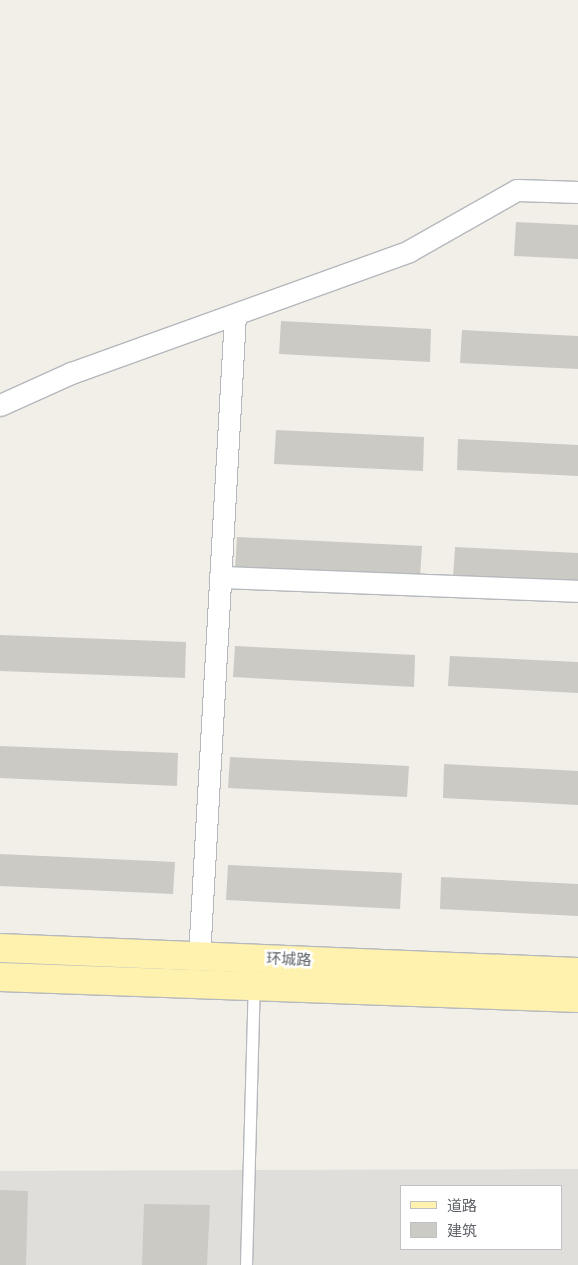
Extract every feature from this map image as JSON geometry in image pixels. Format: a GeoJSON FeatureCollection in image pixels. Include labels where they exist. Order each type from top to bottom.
{"type":"FeatureCollection","features":[{"type":"Feature","properties":{"kind":"main road","name":"环城路"},"geometry":{"type":"LineString","coordinates":[[0,948],[578,972]]}},
{"type":"Feature","properties":{"kind":"main road"},"geometry":{"type":"LineString","coordinates":[[0,977],[578,998]]}},
{"type":"Feature","properties":{"kind":"street"},"geometry":{"type":"LineString","coordinates":[[0,405],[71,373],[409,251],[517,190],[578,192]]}},
{"type":"Feature","properties":{"kind":"street"},"geometry":{"type":"LineString","coordinates":[[199,956],[235,315]]}},
{"type":"Feature","properties":{"kind":"street"},"geometry":{"type":"LineString","coordinates":[[220,577],[578,591]]}},
{"type":"Feature","properties":{"kind":"lane"},"geometry":{"type":"LineString","coordinates":[[246,1265],[254,986]]}},
{"type":"Feature","properties":{"kind":"shaded area"},"geometry":{"type":"Polygon","coordinates":[[[578,1169],[578,1265],[0,1265],[0,1171],[578,1169]]]}},
{"type":"Feature","properties":{"kind":"building"},"geometry":{"type":"Polygon","coordinates":[[[516,222],[578,225],[578,259],[514,256],[516,222]]]}},
{"type":"Feature","properties":{"kind":"building"},"geometry":{"type":"Polygon","coordinates":[[[281,321],[431,329],[430,362],[279,354],[281,321]]]}},
{"type":"Feature","properties":{"kind":"building"},"geometry":{"type":"Polygon","coordinates":[[[462,330],[578,336],[578,369],[460,363],[462,330]]]}},
{"type":"Feature","properties":{"kind":"building"},"geometry":{"type":"Polygon","coordinates":[[[276,430],[424,437],[423,471],[274,464],[276,430]]]}},
{"type":"Feature","properties":{"kind":"building"},"geometry":{"type":"Polygon","coordinates":[[[458,439],[578,445],[578,476],[457,470],[458,439]]]}},
{"type":"Feature","properties":{"kind":"building"},"geometry":{"type":"Polygon","coordinates":[[[237,537],[422,546],[420,578],[235,569],[237,537]]]}},
{"type":"Feature","properties":{"kind":"building"},"geometry":{"type":"Polygon","coordinates":[[[455,547],[578,553],[578,583],[453,577],[455,547]]]}},
{"type":"Feature","properties":{"kind":"building"},"geometry":{"type":"Polygon","coordinates":[[[0,635],[186,642],[185,678],[0,671],[0,635]]]}},
{"type":"Feature","properties":{"kind":"building"},"geometry":{"type":"Polygon","coordinates":[[[235,646],[415,655],[414,687],[233,677],[235,646]]]}},
{"type":"Feature","properties":{"kind":"building"},"geometry":{"type":"Polygon","coordinates":[[[450,656],[578,662],[578,693],[448,686],[450,656]]]}},
{"type":"Feature","properties":{"kind":"building"},"geometry":{"type":"Polygon","coordinates":[[[0,746],[178,753],[177,786],[0,778],[0,746]]]}},
{"type":"Feature","properties":{"kind":"building"},"geometry":{"type":"Polygon","coordinates":[[[230,757],[409,766],[407,797],[228,788],[230,757]]]}},
{"type":"Feature","properties":{"kind":"building"},"geometry":{"type":"Polygon","coordinates":[[[444,764],[578,771],[578,805],[443,798],[444,764]]]}},
{"type":"Feature","properties":{"kind":"building"},"geometry":{"type":"Polygon","coordinates":[[[0,854],[175,862],[173,894],[0,886],[0,854]]]}},
{"type":"Feature","properties":{"kind":"building"},"geometry":{"type":"Polygon","coordinates":[[[228,865],[402,873],[400,909],[226,900],[228,865]]]}},
{"type":"Feature","properties":{"kind":"building"},"geometry":{"type":"Polygon","coordinates":[[[441,877],[578,884],[578,916],[440,909],[441,877]]]}},
{"type":"Feature","properties":{"kind":"building"},"geometry":{"type":"Polygon","coordinates":[[[0,1190],[28,1191],[26,1265],[0,1265],[0,1190]]]}},
{"type":"Feature","properties":{"kind":"building"},"geometry":{"type":"Polygon","coordinates":[[[144,1204],[210,1205],[207,1265],[142,1265],[144,1204]]]}}]}
